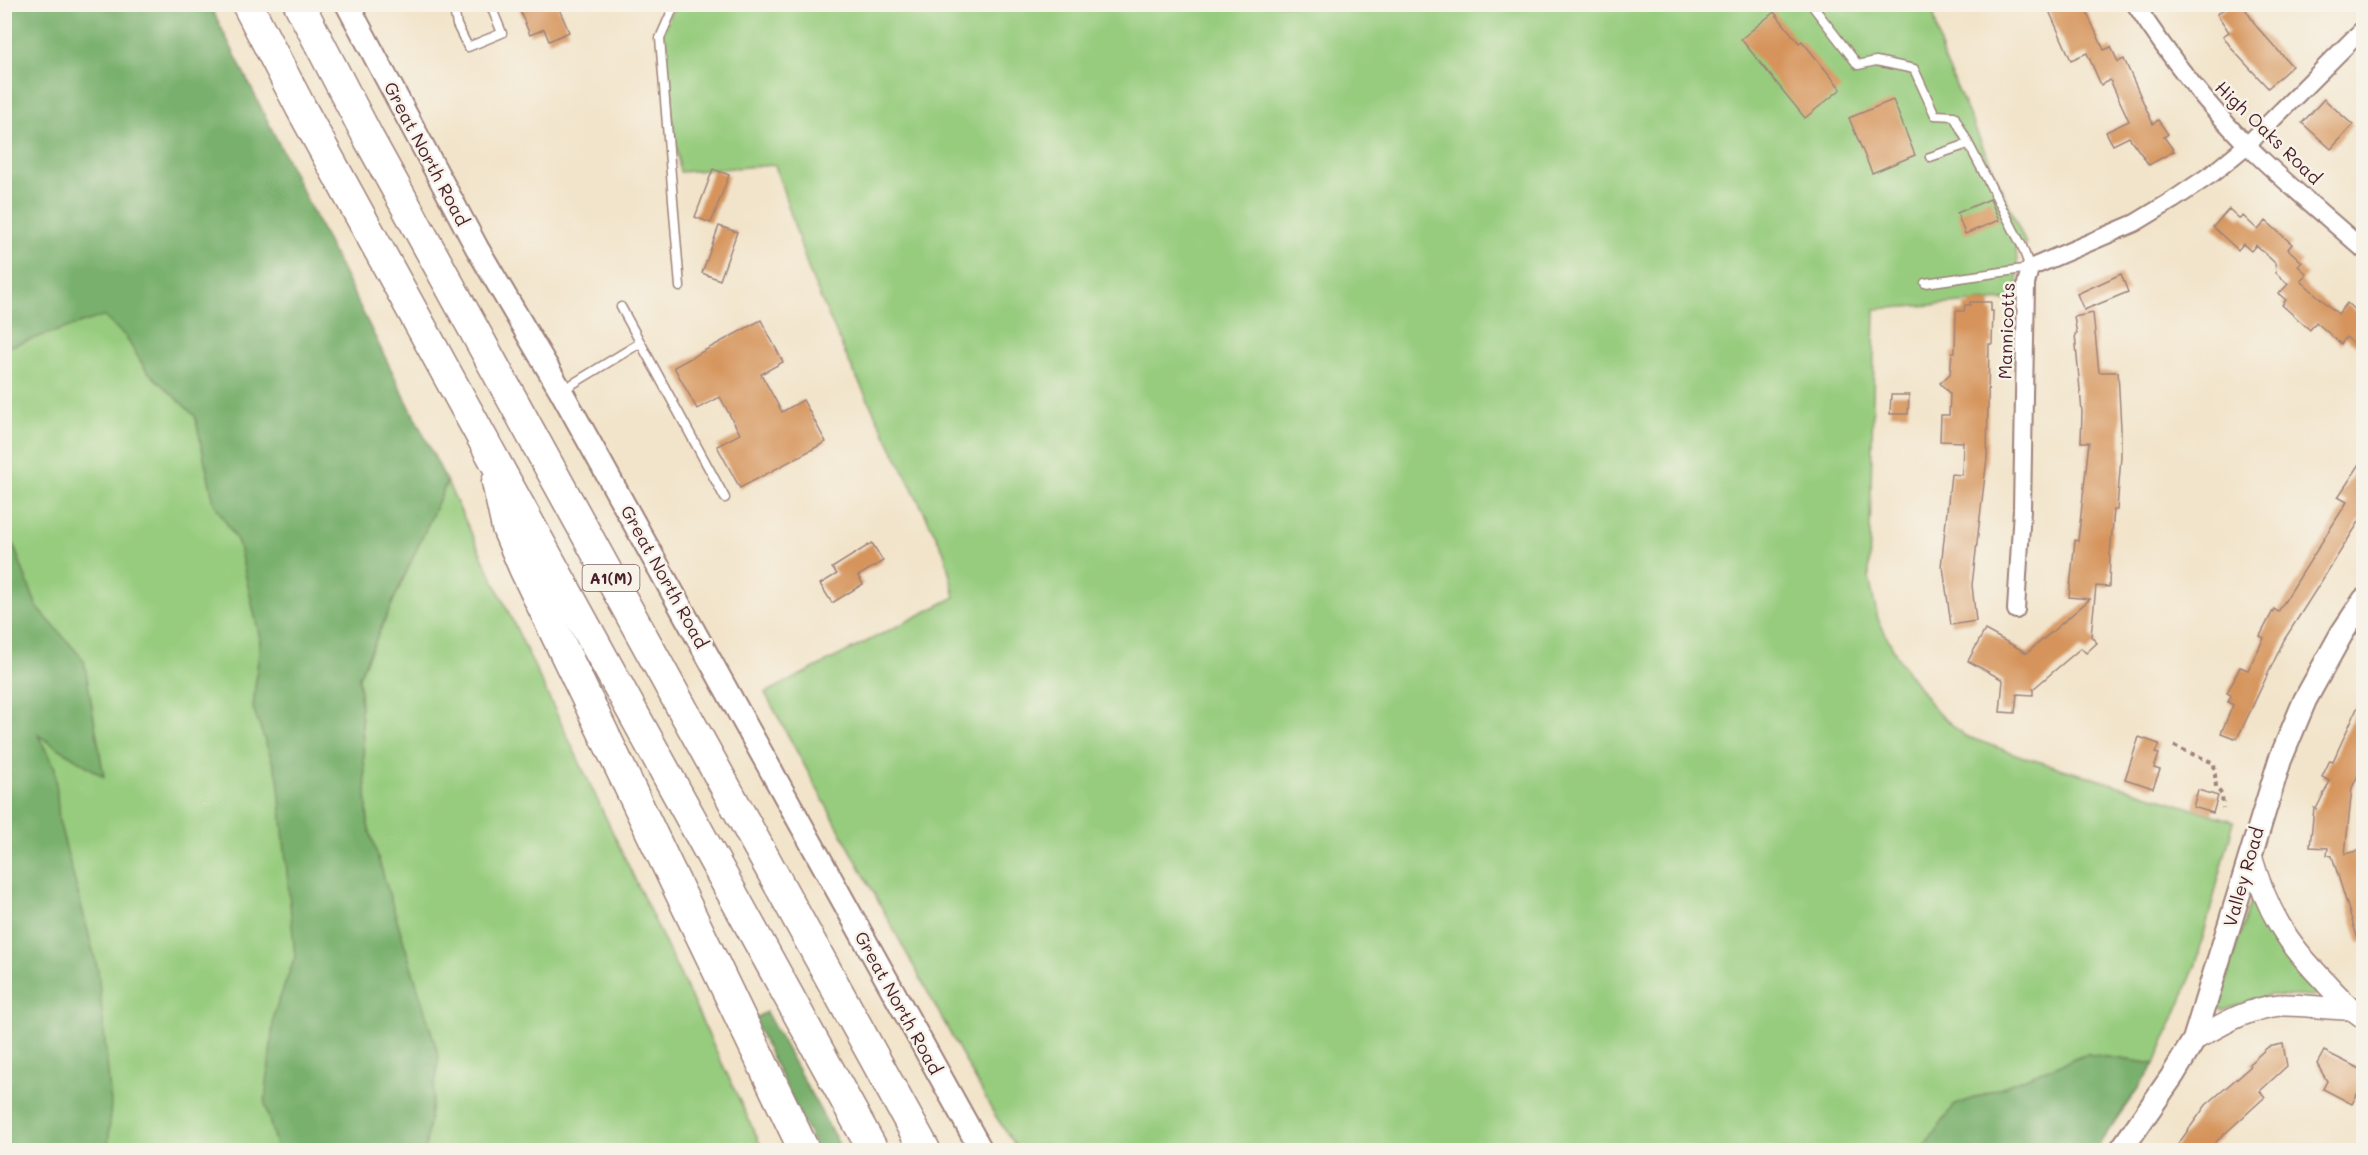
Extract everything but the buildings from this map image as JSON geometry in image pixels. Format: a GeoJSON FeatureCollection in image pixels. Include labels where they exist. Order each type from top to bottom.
{"type":"FeatureCollection","features":[{"type":"Feature","properties":{"kind":"highway","name":"A1(M)"},"geometry":{"type":"LineString","coordinates":[[247,4],[301,108],[873,1150]]}},
{"type":"Feature","properties":{"kind":"highway","name":"A1(M)"},"geometry":{"type":"LineString","coordinates":[[299,4],[369,138],[925,1150]]}},
{"type":"Feature","properties":{"kind":"highway","name":"A1(M)"},"geometry":{"type":"LineString","coordinates":[[489,447],[507,528],[524,568],[804,1150]]}},
{"type":"Feature","properties":{"kind":"main road","name":"Great North Road"},"geometry":{"type":"LineString","coordinates":[[351,7],[477,248],[561,391],[981,1150]]}},
{"type":"Feature","properties":{"kind":"main road","name":"Valley Road"},"geometry":{"type":"LineString","coordinates":[[2121,1150],[2173,1075],[2194,1040],[2280,760],[2305,700],[2342,633],[2364,600]]}},
{"type":"Feature","properties":{"kind":"street","name":"High Oaks Road"},"geometry":{"type":"LineString","coordinates":[[2135,4],[2159,42],[2197,91],[2247,145],[2364,250]]}},
{"type":"Feature","properties":{"kind":"street","name":"Mannicotts"},"geometry":{"type":"LineString","coordinates":[[2016,610],[2022,509],[2026,284],[2030,268],[2135,223],[2214,173],[2247,145],[2364,28]]}},
{"type":"Feature","properties":{"kind":"street"},"geometry":{"type":"LineString","coordinates":[[2251,856],[2264,897],[2275,919],[2298,954],[2357,1013]]}},
{"type":"Feature","properties":{"kind":"street"},"geometry":{"type":"LineString","coordinates":[[2194,1040],[2241,1015],[2280,1005],[2357,1013]]}},
{"type":"Feature","properties":{"kind":"lane"},"geometry":{"type":"LineString","coordinates":[[453,4],[457,25],[468,47],[502,33],[490,4]]}},
{"type":"Feature","properties":{"kind":"lane"},"geometry":{"type":"LineString","coordinates":[[675,4],[660,38],[680,287]]}},
{"type":"Feature","properties":{"kind":"lane"},"geometry":{"type":"LineString","coordinates":[[1811,4],[1858,65],[1876,60],[1914,69],[1935,115],[1954,116],[2022,246],[2030,268],[1925,283]]}},
{"type":"Feature","properties":{"kind":"lane"},"geometry":{"type":"LineString","coordinates":[[1930,158],[1968,144]]}},
{"type":"Feature","properties":{"kind":"lane"},"geometry":{"type":"LineString","coordinates":[[621,307],[725,498]]}},
{"type":"Feature","properties":{"kind":"lane"},"geometry":{"type":"LineString","coordinates":[[561,391],[640,343]]}},
{"type":"Feature","properties":{"kind":"path"},"geometry":{"type":"LineString","coordinates":[[2174,746],[2199,754],[2214,763],[2216,787],[2222,795],[2223,808]]}},
{"type":"Feature","properties":{"kind":"green space"},"geometry":{"type":"Polygon","coordinates":[[[5,4],[210,5],[447,482],[359,677],[368,825],[439,1057],[425,1150],[277,1150],[265,1104],[274,1014],[295,957],[278,777],[253,708],[260,639],[238,542],[214,503],[195,416],[146,370],[125,336],[103,316],[5,348],[5,4]]]}},
{"type":"Feature","properties":{"kind":"green space"},"geometry":{"type":"Polygon","coordinates":[[[675,4],[1932,5],[1942,54],[2026,244],[2016,247],[2019,299],[1875,309],[1869,578],[1878,619],[1899,660],[1935,710],[1965,736],[2024,757],[2234,821],[2196,964],[2155,1064],[2087,1054],[1953,1106],[1922,1150],[1018,1150],[993,1112],[765,693],[955,597],[944,552],[849,362],[810,274],[775,165],[680,172],[660,38],[675,4]]]}},
{"type":"Feature","properties":{"kind":"green space"},"geometry":{"type":"Polygon","coordinates":[[[4,169],[208,347],[332,813],[327,1150],[5,1150],[4,169]]]}},
{"type":"Feature","properties":{"kind":"green space"},"geometry":{"type":"Polygon","coordinates":[[[447,482],[763,1150],[422,1150],[368,825],[359,677],[447,482]]]}},
{"type":"Feature","properties":{"kind":"green space"},"geometry":{"type":"Polygon","coordinates":[[[6,525],[37,607],[84,660],[104,777],[38,735],[55,768],[59,821],[98,970],[111,1103],[108,1150],[5,1150],[6,525]]]}},
{"type":"Feature","properties":{"kind":"green space"},"geometry":{"type":"Polygon","coordinates":[[[2251,899],[2257,899],[2283,948],[2319,991],[2315,997],[2268,995],[2222,1011],[2218,1006],[2251,899]]]}},
{"type":"Feature","properties":{"kind":"green space"},"geometry":{"type":"Polygon","coordinates":[[[766,1012],[842,1150],[817,1150],[753,1019],[766,1012]]]}},
{"type":"Feature","properties":{"kind":"green space"},"geometry":{"type":"Polygon","coordinates":[[[2087,1054],[2155,1064],[2095,1150],[1922,1150],[1953,1106],[2087,1054]]]}}]}
